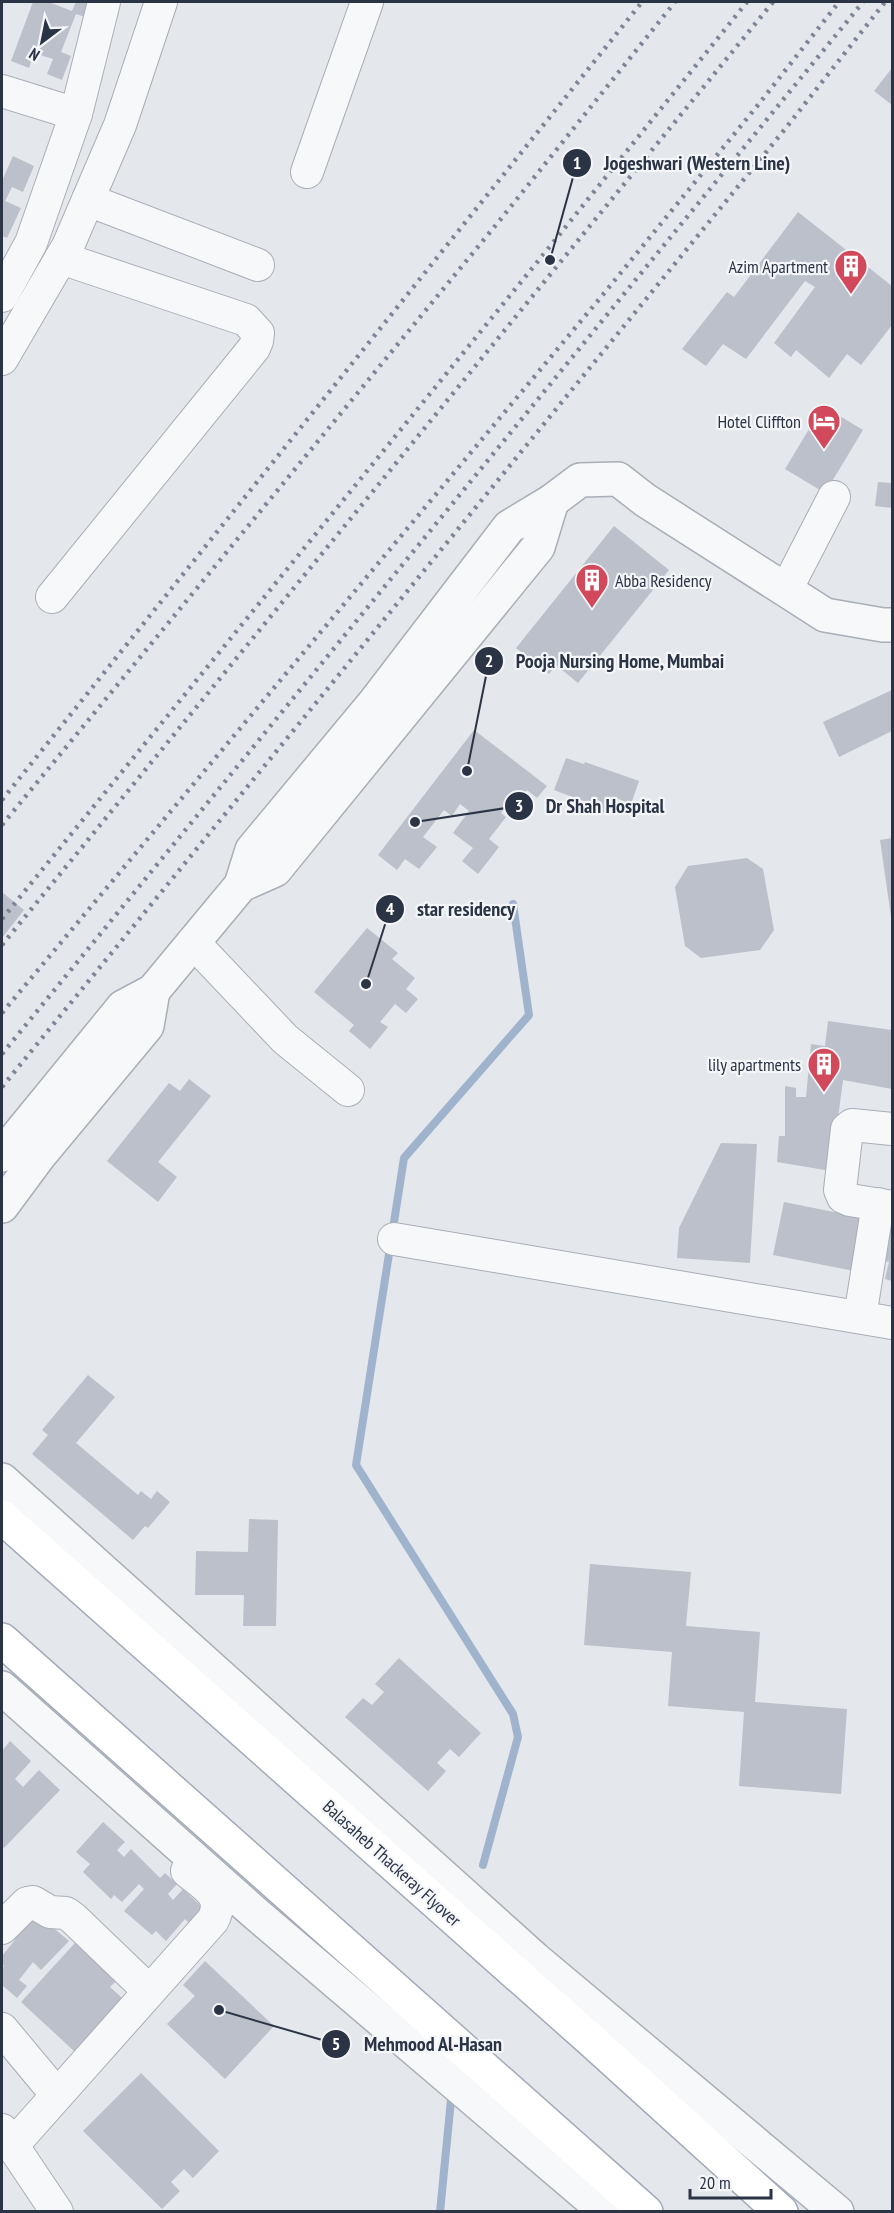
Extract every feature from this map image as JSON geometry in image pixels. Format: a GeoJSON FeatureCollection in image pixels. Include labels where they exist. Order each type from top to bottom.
{"type":"FeatureCollection","features":[{"type":"Feature","properties":{"kind":"main road","name":"Balasaheb Thackeray Flyover"},"geometry":{"type":"LineString","coordinates":[[2,1517],[781,2211]]}},
{"type":"Feature","properties":{"kind":"main road"},"geometry":{"type":"LineString","coordinates":[[2,1640],[646,2211]]}},
{"type":"Feature","properties":{"kind":"street"},"geometry":{"type":"LineString","coordinates":[[2,296],[31,243],[76,114],[104,2]]}},
{"type":"Feature","properties":{"kind":"street"},"geometry":{"type":"LineString","coordinates":[[2,359],[61,258],[88,200],[120,125],[161,2]]}},
{"type":"Feature","properties":{"kind":"street"},"geometry":{"type":"LineString","coordinates":[[307,172],[367,2]]}},
{"type":"Feature","properties":{"kind":"street"},"geometry":{"type":"LineString","coordinates":[[2,91],[76,114]]}},
{"type":"Feature","properties":{"kind":"street"},"geometry":{"type":"LineString","coordinates":[[88,200],[258,265]]}},
{"type":"Feature","properties":{"kind":"street"},"geometry":{"type":"LineString","coordinates":[[52,597],[254,348],[258,333],[246,320],[61,258]]}},
{"type":"Feature","properties":{"kind":"street"},"geometry":{"type":"LineString","coordinates":[[2,1155],[90,1071],[147,1026],[153,991],[241,885],[275,870],[316,796],[429,657],[509,527],[552,501],[580,480],[618,479],[645,500],[825,615],[892,625]]}},
{"type":"Feature","properties":{"kind":"street"},"geometry":{"type":"LineString","coordinates":[[786,590],[834,497]]}},
{"type":"Feature","properties":{"kind":"street"},"geometry":{"type":"LineString","coordinates":[[193,942],[285,1039],[348,1090]]}},
{"type":"Feature","properties":{"kind":"street"},"geometry":{"type":"LineString","coordinates":[[6,1192],[90,1071]]}},
{"type":"Feature","properties":{"kind":"street"},"geometry":{"type":"LineString","coordinates":[[860,1317],[885,1206],[843,1197],[840,1190],[845,1135],[847,1129],[852,1125],[892,1129]]}},
{"type":"Feature","properties":{"kind":"street"},"geometry":{"type":"LineString","coordinates":[[394,1239],[892,1323]]}},
{"type":"Feature","properties":{"kind":"street"},"geometry":{"type":"LineString","coordinates":[[2,1480],[535,1959],[837,2211]]}},
{"type":"Feature","properties":{"kind":"street"},"geometry":{"type":"LineString","coordinates":[[2,1688],[255,1913],[606,2211]]}},
{"type":"Feature","properties":{"kind":"street"},"geometry":{"type":"LineString","coordinates":[[57,2211],[7,2138],[57,2095],[213,1920],[217,1912],[217,1901],[214,1895],[114,1808]]}},
{"type":"Feature","properties":{"kind":"street"},"geometry":{"type":"LineString","coordinates":[[2,1928],[27,1903],[33,1902],[50,1912],[66,1913],[149,1991]]}},
{"type":"Feature","properties":{"kind":"street"},"geometry":{"type":"LineString","coordinates":[[2,2029],[57,2095]]}},
{"type":"Feature","properties":{"kind":"building"},"geometry":{"type":"Polygon","coordinates":[[[33,2],[51,2],[72,11],[76,2],[91,2],[85,17],[76,14],[61,52],[71,56],[62,80],[47,74],[53,59],[34,53],[29,68],[11,61],[33,2]]]}},
{"type":"Feature","properties":{"kind":"building"},"geometry":{"type":"Polygon","coordinates":[[[892,68],[892,105],[874,91],[892,68]]]}},
{"type":"Feature","properties":{"kind":"building"},"geometry":{"type":"Polygon","coordinates":[[[13,156],[34,166],[23,192],[12,187],[5,201],[21,208],[7,238],[2,236],[2,181],[13,156]]]}},
{"type":"Feature","properties":{"kind":"building","name":"Azim Apartment"},"geometry":{"type":"Polygon","coordinates":[[[798,212],[892,286],[892,325],[861,365],[847,354],[829,378],[796,350],[791,357],[774,343],[815,287],[805,281],[746,359],[723,344],[706,366],[682,349],[727,292],[734,297],[798,212]]]}},
{"type":"Feature","properties":{"kind":"building","name":"Hotel Cliffton"},"geometry":{"type":"Polygon","coordinates":[[[823,406],[863,430],[825,493],[785,469],[823,406]]]}},
{"type":"Feature","properties":{"kind":"building"},"geometry":{"type":"Polygon","coordinates":[[[878,482],[892,483],[892,508],[875,506],[878,482]]]}},
{"type":"Feature","properties":{"kind":"building","name":"Abba Residency"},"geometry":{"type":"Polygon","coordinates":[[[614,526],[669,570],[578,683],[556,665],[549,674],[516,648],[614,526]]]}},
{"type":"Feature","properties":{"kind":"building"},"geometry":{"type":"Polygon","coordinates":[[[892,690],[892,731],[839,757],[823,722],[892,690]]]}},
{"type":"Feature","properties":{"kind":"building"},"geometry":{"type":"Polygon","coordinates":[[[474,730],[547,786],[537,798],[527,790],[515,806],[509,802],[501,813],[506,817],[489,839],[499,847],[478,874],[462,861],[473,848],[453,833],[469,811],[460,804],[452,816],[444,810],[423,837],[437,847],[419,869],[405,859],[397,870],[378,855],[474,730]]]}},
{"type":"Feature","properties":{"kind":"building"},"geometry":{"type":"Polygon","coordinates":[[[566,758],[584,764],[585,762],[639,781],[631,804],[616,798],[610,815],[585,805],[586,802],[554,790],[566,758]]]}},
{"type":"Feature","properties":{"kind":"building"},"geometry":{"type":"Polygon","coordinates":[[[892,838],[892,917],[891,917],[880,840],[892,838]]]}},
{"type":"Feature","properties":{"kind":"building"},"geometry":{"type":"Polygon","coordinates":[[[747,858],[763,869],[774,930],[760,950],[701,958],[685,946],[675,887],[688,866],[747,858]]]}},
{"type":"Feature","properties":{"kind":"building"},"geometry":{"type":"Polygon","coordinates":[[[2,892],[24,910],[2,938],[2,892]]]}},
{"type":"Feature","properties":{"kind":"building"},"geometry":{"type":"Polygon","coordinates":[[[367,928],[398,953],[392,959],[415,978],[406,989],[418,999],[406,1013],[395,1004],[380,1022],[388,1027],[370,1049],[349,1031],[354,1025],[314,992],[367,928]]]}},
{"type":"Feature","properties":{"kind":"building","name":"lily apartments"},"geometry":{"type":"Polygon","coordinates":[[[828,1021],[892,1030],[892,1089],[843,1080],[831,1171],[777,1162],[779,1136],[785,1136],[785,1086],[796,1088],[796,1097],[806,1097],[811,1044],[825,1046],[828,1021]]]}},
{"type":"Feature","properties":{"kind":"building"},"geometry":{"type":"Polygon","coordinates":[[[189,1079],[211,1096],[158,1162],[177,1177],[158,1202],[107,1161],[169,1083],[180,1091],[189,1079]]]}},
{"type":"Feature","properties":{"kind":"building"},"geometry":{"type":"Polygon","coordinates":[[[721,1143],[757,1144],[750,1263],[677,1258],[679,1228],[721,1143]]]}},
{"type":"Feature","properties":{"kind":"building"},"geometry":{"type":"Polygon","coordinates":[[[784,1202],[869,1219],[859,1272],[773,1255],[784,1202]]]}},
{"type":"Feature","properties":{"kind":"building"},"geometry":{"type":"Polygon","coordinates":[[[879,1226],[892,1229],[892,1281],[885,1279],[889,1262],[873,1258],[879,1226]]]}},
{"type":"Feature","properties":{"kind":"building"},"geometry":{"type":"Polygon","coordinates":[[[88,1375],[115,1397],[76,1443],[138,1495],[141,1491],[151,1499],[157,1491],[170,1502],[148,1528],[145,1526],[133,1540],[32,1454],[48,1435],[42,1430],[88,1375]]]}},
{"type":"Feature","properties":{"kind":"building"},"geometry":{"type":"Polygon","coordinates":[[[249,1519],[278,1520],[276,1626],[243,1626],[244,1595],[195,1595],[196,1551],[248,1552],[249,1519]]]}},
{"type":"Feature","properties":{"kind":"building"},"geometry":{"type":"Polygon","coordinates":[[[590,1564],[691,1572],[686,1626],[760,1632],[755,1702],[847,1709],[841,1794],[739,1786],[744,1712],[668,1706],[672,1652],[584,1645],[590,1564]]]}},
{"type":"Feature","properties":{"kind":"building"},"geometry":{"type":"Polygon","coordinates":[[[399,1658],[481,1733],[459,1757],[450,1749],[437,1763],[446,1771],[428,1791],[345,1717],[363,1698],[372,1705],[384,1692],[375,1684],[399,1658]]]}},
{"type":"Feature","properties":{"kind":"building"},"geometry":{"type":"Polygon","coordinates":[[[10,1741],[31,1761],[15,1779],[23,1787],[39,1770],[60,1790],[4,1848],[2,1845],[2,1751],[10,1741]]]}},
{"type":"Feature","properties":{"kind":"building"},"geometry":{"type":"Polygon","coordinates":[[[103,1822],[125,1842],[117,1850],[124,1857],[131,1849],[160,1878],[165,1873],[177,1884],[168,1894],[173,1900],[183,1889],[203,1908],[189,1923],[185,1919],[166,1941],[156,1931],[152,1935],[124,1911],[144,1889],[139,1884],[122,1902],[114,1895],[111,1899],[83,1872],[90,1864],[76,1852],[103,1822]]]}},
{"type":"Feature","properties":{"kind":"building"},"geometry":{"type":"Polygon","coordinates":[[[33,1911],[69,1941],[41,1970],[33,1962],[19,1980],[27,1986],[17,1998],[2,1985],[4,1966],[2,1956],[15,1940],[9,1937],[33,1911]]]}},
{"type":"Feature","properties":{"kind":"building"},"geometry":{"type":"Polygon","coordinates":[[[75,1943],[116,1981],[110,1987],[122,1998],[74,2051],[21,2002],[75,1943]]]}},
{"type":"Feature","properties":{"kind":"building"},"geometry":{"type":"Polygon","coordinates":[[[205,1961],[274,2026],[225,2079],[167,2024],[195,1996],[183,1985],[205,1961]]]}},
{"type":"Feature","properties":{"kind":"building"},"geometry":{"type":"Polygon","coordinates":[[[141,2073],[219,2151],[193,2178],[184,2169],[171,2182],[180,2191],[162,2209],[83,2131],[141,2073]]]}},
{"type":"Feature","properties":{"kind":"waterway"},"geometry":{"type":"LineString","coordinates":[[483,1865],[518,1737],[513,1714],[356,1465],[404,1158],[529,1015],[513,904]]}},
{"type":"Feature","properties":{"kind":"waterway"},"geometry":{"type":"LineString","coordinates":[[440,2212],[451,2100]]}},
{"type":"Feature","properties":{"kind":"railway"},"geometry":{"type":"LineString","coordinates":[[2,800],[642,2]]}},
{"type":"Feature","properties":{"kind":"railway"},"geometry":{"type":"LineString","coordinates":[[2,825],[500,220],[675,2]]}},
{"type":"Feature","properties":{"kind":"railway"},"geometry":{"type":"LineString","coordinates":[[2,919],[747,2]]}},
{"type":"Feature","properties":{"kind":"railway"},"geometry":{"type":"LineString","coordinates":[[2,945],[773,2]]}},
{"type":"Feature","properties":{"kind":"railway"},"geometry":{"type":"LineString","coordinates":[[2,1013],[601,297],[839,2]]}},
{"type":"Feature","properties":{"kind":"railway"},"geometry":{"type":"LineString","coordinates":[[2,1054],[863,2]]}},
{"type":"Feature","properties":{"kind":"railway"},"geometry":{"type":"LineString","coordinates":[[2,1087],[785,129],[885,2]]}},
{"type":"Feature","properties":{"kind":"place","name":"Jogeshwari (Western Line)"},"geometry":{"type":"Point","coordinates":[550,260]}},
{"type":"Feature","properties":{"kind":"place","name":"Azim Apartment"},"geometry":{"type":"Point","coordinates":[851,295]}},
{"type":"Feature","properties":{"kind":"place","name":"Hotel Cliffton"},"geometry":{"type":"Point","coordinates":[824,450]}},
{"type":"Feature","properties":{"kind":"place","name":"Abba Residency"},"geometry":{"type":"Point","coordinates":[592,609]}},
{"type":"Feature","properties":{"kind":"place","name":"Pooja Nursing Home, Mumbai"},"geometry":{"type":"Point","coordinates":[467,771]}},
{"type":"Feature","properties":{"kind":"place","name":"Dr Shah Hospital"},"geometry":{"type":"Point","coordinates":[415,822]}},
{"type":"Feature","properties":{"kind":"place","name":"star residency"},"geometry":{"type":"Point","coordinates":[366,984]}},
{"type":"Feature","properties":{"kind":"place","name":"lily apartments"},"geometry":{"type":"Point","coordinates":[824,1093]}},
{"type":"Feature","properties":{"kind":"place","name":"Mehmood Al-Hasan"},"geometry":{"type":"Point","coordinates":[219,2010]}}]}
